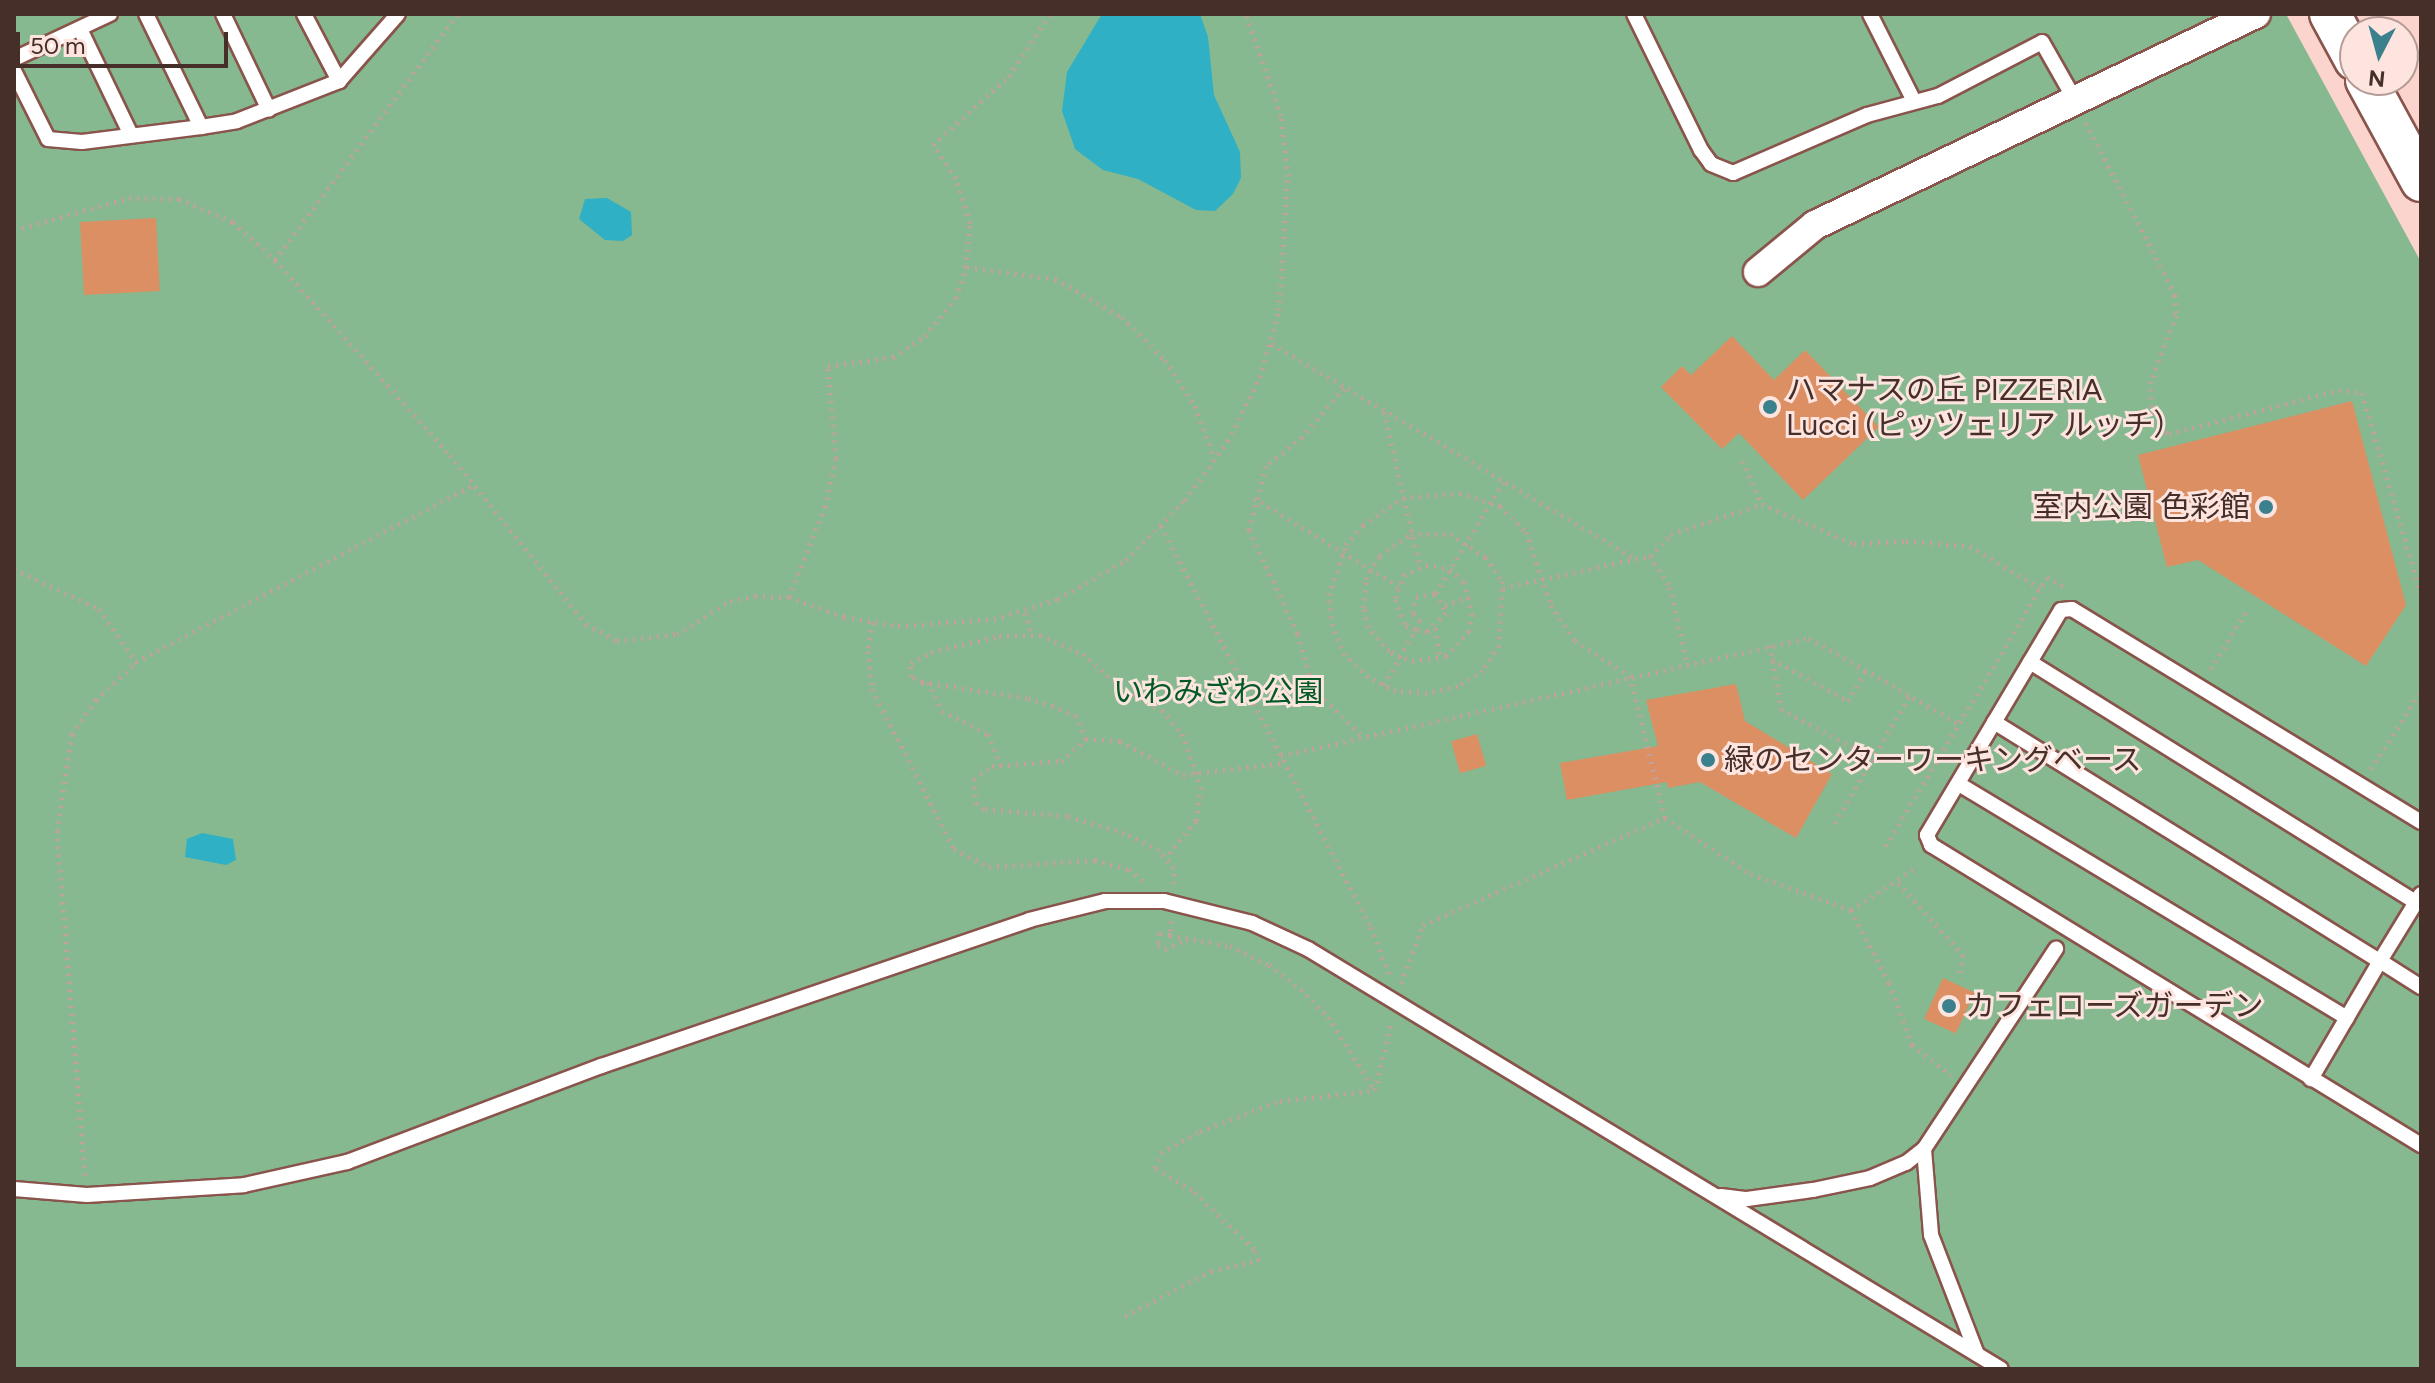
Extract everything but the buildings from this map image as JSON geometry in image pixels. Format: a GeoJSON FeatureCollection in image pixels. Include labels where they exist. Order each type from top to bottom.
{"type":"FeatureCollection","features":[{"type":"Feature","properties":{"kind":"street"},"geometry":{"type":"LineString","coordinates":[[1758,272],[1815,225],[2256,14]]}},
{"type":"Feature","properties":{"kind":"street"},"geometry":{"type":"LineString","coordinates":[[2375,96],[2421,181]]}},
{"type":"Feature","properties":{"kind":"lane"},"geometry":{"type":"LineString","coordinates":[[14,59],[110,14]]}},
{"type":"Feature","properties":{"kind":"lane"},"geometry":{"type":"LineString","coordinates":[[146,14],[201,127]]}},
{"type":"Feature","properties":{"kind":"lane"},"geometry":{"type":"LineString","coordinates":[[223,14],[269,110]]}},
{"type":"Feature","properties":{"kind":"lane"},"geometry":{"type":"LineString","coordinates":[[304,14],[339,81]]}},
{"type":"Feature","properties":{"kind":"lane"},"geometry":{"type":"LineString","coordinates":[[14,71],[48,139],[82,142],[130,133],[201,127],[269,110],[339,81],[398,14]]}},
{"type":"Feature","properties":{"kind":"lane"},"geometry":{"type":"LineString","coordinates":[[1634,14],[1701,150],[1711,164],[1733,173],[1867,115],[1938,96],[2042,42],[2075,100]]}},
{"type":"Feature","properties":{"kind":"lane"},"geometry":{"type":"LineString","coordinates":[[1870,14],[1914,101]]}},
{"type":"Feature","properties":{"kind":"lane"},"geometry":{"type":"LineString","coordinates":[[80,29],[130,133]]}},
{"type":"Feature","properties":{"kind":"lane"},"geometry":{"type":"LineString","coordinates":[[2421,822],[2072,609],[2061,610],[1927,835],[1931,845],[2421,1145]]}},
{"type":"Feature","properties":{"kind":"lane"},"geometry":{"type":"LineString","coordinates":[[2030,662],[2419,898],[2311,1079]]}},
{"type":"Feature","properties":{"kind":"lane"},"geometry":{"type":"LineString","coordinates":[[1994,722],[2421,987]]}},
{"type":"Feature","properties":{"kind":"lane"},"geometry":{"type":"LineString","coordinates":[[1959,784],[2347,1018]]}},
{"type":"Feature","properties":{"kind":"lane"},"geometry":{"type":"LineString","coordinates":[[14,1189],[87,1195],[244,1185],[347,1162],[601,1066],[1029,920],[1105,901],[1168,901],[1278,934],[1717,1195],[2001,1369]]}},
{"type":"Feature","properties":{"kind":"lane"},"geometry":{"type":"LineString","coordinates":[[1717,1195],[1747,1199],[1870,1178],[1924,1149],[1964,1084],[2056,949]]}},
{"type":"Feature","properties":{"kind":"lane"},"geometry":{"type":"LineString","coordinates":[[1924,1149],[1931,1235],[1977,1354]]}},
{"type":"Feature","properties":{"kind":"path"},"geometry":{"type":"LineString","coordinates":[[275,260],[458,14]]}},
{"type":"Feature","properties":{"kind":"path"},"geometry":{"type":"LineString","coordinates":[[789,597],[825,507],[834,467],[838,436],[828,366],[893,357],[917,342],[949,310],[966,267],[966,206],[956,178],[933,145],[1009,76],[1050,14]]}},
{"type":"Feature","properties":{"kind":"path"},"geometry":{"type":"LineString","coordinates":[[14,230],[129,198],[179,199],[233,222],[275,260],[450,455],[471,486],[586,624],[617,641],[677,634],[742,597],[789,597],[872,622],[925,626],[1025,613],[1126,560],[1161,526],[1215,459],[1247,406],[1272,344],[1283,275],[1288,176],[1277,103],[1246,14]]}},
{"type":"Feature","properties":{"kind":"path"},"geometry":{"type":"LineString","coordinates":[[2075,100],[2175,295],[2176,315],[2151,381],[2152,424],[2169,434],[2339,390],[2362,393],[2421,595]]}},
{"type":"Feature","properties":{"kind":"path"},"geometry":{"type":"LineString","coordinates":[[966,267],[1055,279],[1122,317],[1165,360],[1195,406],[1215,459]]}},
{"type":"Feature","properties":{"kind":"path"},"geometry":{"type":"LineString","coordinates":[[1272,344],[1636,559]]}},
{"type":"Feature","properties":{"kind":"path"},"geometry":{"type":"LineString","coordinates":[[1344,388],[1302,437],[1266,466],[1254,498],[1249,530],[1298,634],[1313,688],[1365,739]]}},
{"type":"Feature","properties":{"kind":"path"},"geometry":{"type":"LineString","coordinates":[[1384,412],[1420,567]]}},
{"type":"Feature","properties":{"kind":"path"},"geometry":{"type":"LineString","coordinates":[[1742,461],[1762,504],[1854,544],[1906,541],[1970,546],[2041,589],[1886,846]]}},
{"type":"Feature","properties":{"kind":"path"},"geometry":{"type":"LineString","coordinates":[[1384,685],[1420,621],[1413,613],[1416,597],[1436,593],[1503,483]]}},
{"type":"Feature","properties":{"kind":"path"},"geometry":{"type":"LineString","coordinates":[[87,1195],[58,800],[72,734],[96,700],[136,662],[471,486]]}},
{"type":"Feature","properties":{"kind":"path"},"geometry":{"type":"LineString","coordinates":[[1415,630],[1395,610],[1398,586],[1420,567],[1450,569],[1471,597],[1469,631],[1440,657],[1400,657],[1368,627],[1364,598],[1370,569],[1380,555],[1411,534],[1434,531],[1467,541],[1494,565],[1503,588],[1499,645],[1483,670],[1458,686],[1427,693],[1384,685],[1368,677],[1345,655],[1332,626],[1329,595],[1342,552],[1363,525],[1403,498],[1442,492],[1492,501],[1526,532],[1551,605],[1575,641],[1630,676],[1665,818],[1751,874],[1851,910],[1889,983],[1912,1045],[1964,1084]]}},
{"type":"Feature","properties":{"kind":"path"},"geometry":{"type":"LineString","coordinates":[[1254,498],[1398,586]]}},
{"type":"Feature","properties":{"kind":"path"},"geometry":{"type":"LineString","coordinates":[[1503,588],[1650,556],[1671,534],[1762,504]]}},
{"type":"Feature","properties":{"kind":"path"},"geometry":{"type":"LineString","coordinates":[[1161,526],[1371,927],[1396,1004]]}},
{"type":"Feature","properties":{"kind":"path"},"geometry":{"type":"LineString","coordinates":[[1650,556],[1670,587],[1687,663]]}},
{"type":"Feature","properties":{"kind":"path"},"geometry":{"type":"LineString","coordinates":[[14,569],[99,609],[136,662]]}},
{"type":"Feature","properties":{"kind":"path"},"geometry":{"type":"LineString","coordinates":[[1415,630],[1435,628],[1443,621],[1445,605],[1436,593]]}},
{"type":"Feature","properties":{"kind":"path"},"geometry":{"type":"LineString","coordinates":[[1445,605],[1471,597]]}},
{"type":"Feature","properties":{"kind":"path"},"geometry":{"type":"LineString","coordinates":[[2211,669],[2248,608]]}},
{"type":"Feature","properties":{"kind":"path"},"geometry":{"type":"LineString","coordinates":[[1025,613],[1032,635]]}},
{"type":"Feature","properties":{"kind":"path"},"geometry":{"type":"LineString","coordinates":[[872,622],[868,651],[872,689],[954,849],[989,867],[1095,860],[1129,869],[1168,901]]}},
{"type":"Feature","properties":{"kind":"path"},"geometry":{"type":"LineString","coordinates":[[1435,628],[1440,657]]}},
{"type":"Feature","properties":{"kind":"path"},"geometry":{"type":"LineString","coordinates":[[1086,739],[1076,716],[1053,706],[911,676],[917,657],[999,636],[1032,635],[1083,654],[1119,686],[1162,710],[1182,734],[1200,777],[1196,821],[1165,858]]}},
{"type":"Feature","properties":{"kind":"path"},"geometry":{"type":"LineString","coordinates":[[1281,756],[1809,638],[1959,724]]}},
{"type":"Feature","properties":{"kind":"path"},"geometry":{"type":"LineString","coordinates":[[1770,645],[1781,709],[1873,758]]}},
{"type":"Feature","properties":{"kind":"path"},"geometry":{"type":"LineString","coordinates":[[1772,659],[1848,701],[1866,670]]}},
{"type":"Feature","properties":{"kind":"path"},"geometry":{"type":"LineString","coordinates":[[928,682],[942,711],[988,734],[1001,765]]}},
{"type":"Feature","properties":{"kind":"path"},"geometry":{"type":"LineString","coordinates":[[2371,769],[2421,691]]}},
{"type":"Feature","properties":{"kind":"path"},"geometry":{"type":"LineString","coordinates":[[1835,823],[1910,695]]}},
{"type":"Feature","properties":{"kind":"path"},"geometry":{"type":"LineString","coordinates":[[1170,935],[1168,901],[1174,868],[1165,858],[1124,833],[1088,821],[984,809],[976,804],[974,779],[981,769],[1061,761],[1086,739],[1120,741],[1183,775],[1200,777],[1284,763]]}},
{"type":"Feature","properties":{"kind":"path"},"geometry":{"type":"LineString","coordinates":[[1375,1090],[1396,1004],[1423,925],[1665,818]]}},
{"type":"Feature","properties":{"kind":"path"},"geometry":{"type":"LineString","coordinates":[[1851,910],[1898,883],[1918,866]]}},
{"type":"Feature","properties":{"kind":"path"},"geometry":{"type":"LineString","coordinates":[[1898,883],[1963,955],[1959,979]]}},
{"type":"Feature","properties":{"kind":"path"},"geometry":{"type":"LineString","coordinates":[[1189,939],[1165,949],[1158,945],[1159,933],[1189,939],[1254,956],[1301,989],[1328,1017],[1375,1090]]}},
{"type":"Feature","properties":{"kind":"path"},"geometry":{"type":"LineString","coordinates":[[1125,1316],[1211,1271],[1259,1260],[1254,1249],[1192,1190],[1155,1168],[1161,1153],[1200,1131],[1280,1101],[1375,1090]]}},
{"type":"Feature","properties":{"kind":"green space","name":"いわみざわ公園"},"geometry":{"type":"Polygon","coordinates":[[[14,14],[2286,14],[2421,262],[2421,1369],[14,1369],[14,14]]]}},
{"type":"Feature","properties":{"kind":"water"},"geometry":{"type":"Polygon","coordinates":[[[1102,14],[1200,14],[1208,37],[1214,95],[1240,152],[1241,178],[1233,194],[1215,211],[1196,210],[1138,179],[1103,170],[1075,149],[1062,111],[1067,72],[1102,14]]]}},
{"type":"Feature","properties":{"kind":"water"},"geometry":{"type":"Polygon","coordinates":[[[607,198],[631,212],[632,235],[623,241],[605,240],[579,219],[585,199],[607,198]]]}},
{"type":"Feature","properties":{"kind":"water"},"geometry":{"type":"Polygon","coordinates":[[[202,833],[233,839],[236,860],[226,865],[185,857],[187,839],[202,833]]]}},
{"type":"Feature","properties":{"kind":"place","name":"ハマナスの丘 PIZZERIA Lucci (ピッツェリア ルッチ）"},"geometry":{"type":"Point","coordinates":[1770,407]}},
{"type":"Feature","properties":{"kind":"place","name":"室内公園 色彩館"},"geometry":{"type":"Point","coordinates":[2266,507]}},
{"type":"Feature","properties":{"kind":"place","name":"緑のセンターワーキングベース"},"geometry":{"type":"Point","coordinates":[1708,760]}},
{"type":"Feature","properties":{"kind":"place","name":"カフェローズガーデン"},"geometry":{"type":"Point","coordinates":[1949,1006]}}]}
